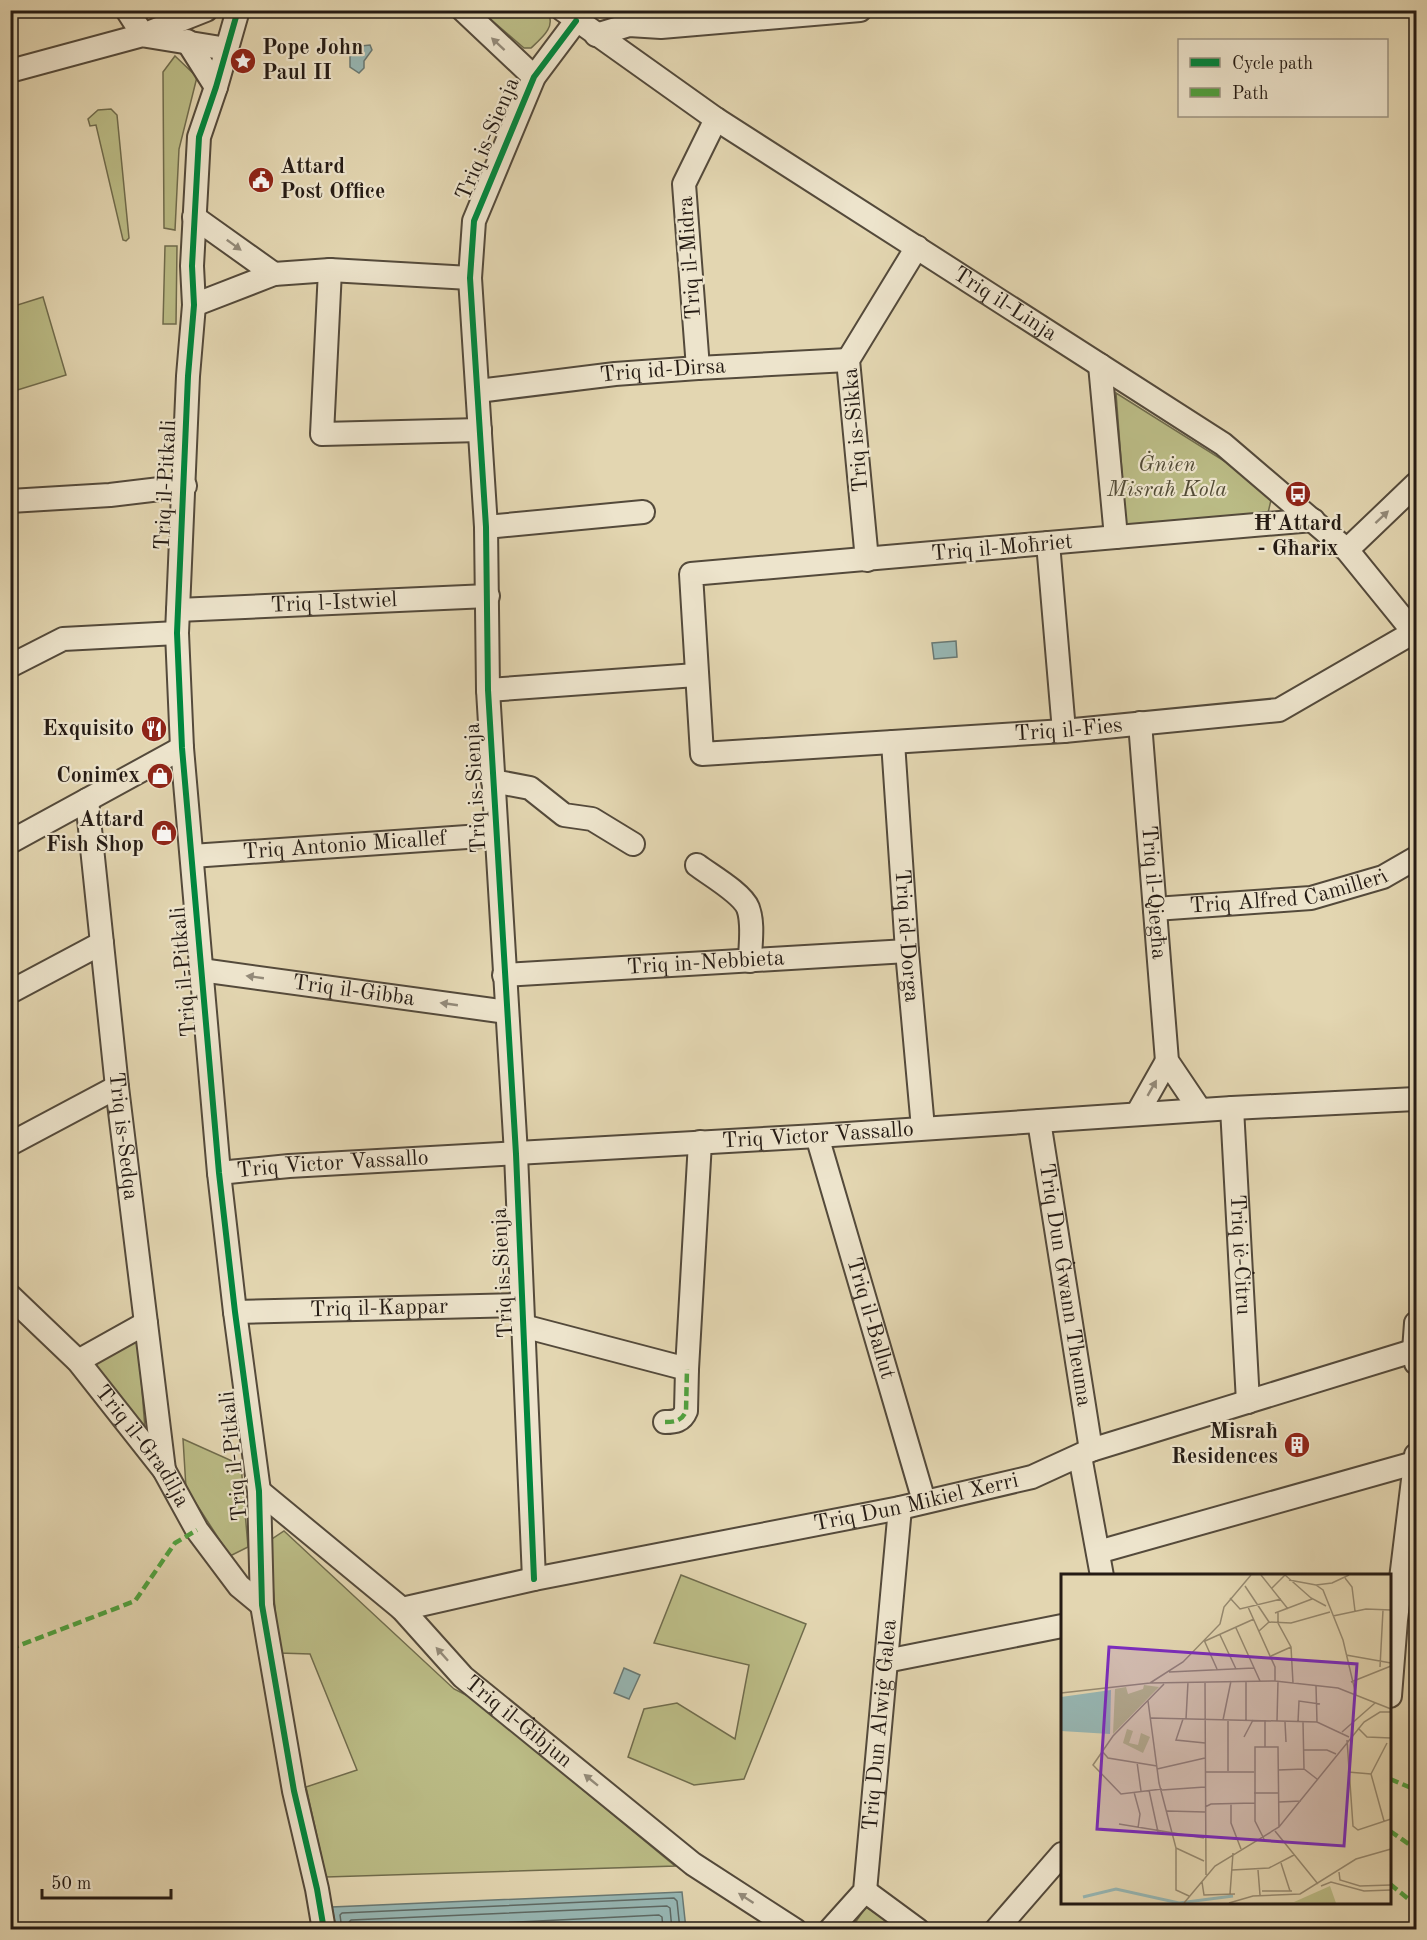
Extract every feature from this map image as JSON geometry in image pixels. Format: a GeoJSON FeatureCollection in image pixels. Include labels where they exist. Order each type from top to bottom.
{"type":"FeatureCollection","features":[{"type":"Feature","properties":{"kind":"street"},"geometry":{"type":"LineString","coordinates":[[127,10],[143,35],[187,41],[232,30]]}},
{"type":"Feature","properties":{"kind":"street"},"geometry":{"type":"LineString","coordinates":[[463,10],[534,77]]}},
{"type":"Feature","properties":{"kind":"street"},"geometry":{"type":"LineString","coordinates":[[596,35],[629,25],[661,27],[850,11]]}},
{"type":"Feature","properties":{"kind":"street"},"geometry":{"type":"LineString","coordinates":[[10,71],[143,35],[201,13],[232,30]]}},
{"type":"Feature","properties":{"kind":"street","name":"Triq is-Sienja"},"geometry":{"type":"LineString","coordinates":[[534,1579],[516,1154],[488,690],[486,527],[470,278],[474,221],[534,77],[570,16]]}},
{"type":"Feature","properties":{"kind":"street","name":"Triq il-Linja"},"geometry":{"type":"LineString","coordinates":[[570,16],[716,118],[1222,444],[1347,550],[1415,633]]}},
{"type":"Feature","properties":{"kind":"street"},"geometry":{"type":"LineString","coordinates":[[622,52],[661,27]]}},
{"type":"Feature","properties":{"kind":"street","name":"Triq il-Pitkali"},"geometry":{"type":"LineString","coordinates":[[232,30],[199,137],[192,266],[194,305],[188,376],[177,633],[182,748],[219,1173],[235,1312],[260,1491],[262,1605],[294,1791],[324,1929]]}},
{"type":"Feature","properties":{"kind":"street"},"geometry":{"type":"LineString","coordinates":[[187,41],[216,87]]}},
{"type":"Feature","properties":{"kind":"street","name":"Triq il-Midra"},"geometry":{"type":"LineString","coordinates":[[698,368],[684,184],[716,118]]}},
{"type":"Feature","properties":{"kind":"street"},"geometry":{"type":"LineString","coordinates":[[194,216],[274,274]]}},
{"type":"Feature","properties":{"kind":"street","name":"Triq is-Sikka"},"geometry":{"type":"LineString","coordinates":[[867,560],[848,360],[917,247]]}},
{"type":"Feature","properties":{"kind":"street"},"geometry":{"type":"LineString","coordinates":[[194,305],[274,274],[330,270],[470,278]]}},
{"type":"Feature","properties":{"kind":"street"},"geometry":{"type":"LineString","coordinates":[[330,270],[321,434],[480,430]]}},
{"type":"Feature","properties":{"kind":"street","name":"Triq id-Dirsa"},"geometry":{"type":"LineString","coordinates":[[478,391],[698,368],[848,360]]}},
{"type":"Feature","properties":{"kind":"street"},"geometry":{"type":"LineString","coordinates":[[1100,365],[1116,537]]}},
{"type":"Feature","properties":{"kind":"street"},"geometry":{"type":"LineString","coordinates":[[1347,550],[1416,484]]}},
{"type":"Feature","properties":{"kind":"street"},"geometry":{"type":"LineString","coordinates":[[10,501],[110,495],[184,486]]}},
{"type":"Feature","properties":{"kind":"street"},"geometry":{"type":"LineString","coordinates":[[486,527],[644,512]]}},
{"type":"Feature","properties":{"kind":"street","name":"Triq il-Moħriet"},"geometry":{"type":"LineString","coordinates":[[696,675],[691,574],[1313,520]]}},
{"type":"Feature","properties":{"kind":"street"},"geometry":{"type":"LineString","coordinates":[[1048,543],[1064,731]]}},
{"type":"Feature","properties":{"kind":"street","name":"Triq l-Istwiel"},"geometry":{"type":"LineString","coordinates":[[178,610],[488,597]]}},
{"type":"Feature","properties":{"kind":"street"},"geometry":{"type":"LineString","coordinates":[[10,666],[63,639],[177,633]]}},
{"type":"Feature","properties":{"kind":"street","name":"Triq il-Fies"},"geometry":{"type":"LineString","coordinates":[[696,675],[702,754],[1064,731],[1279,710],[1415,633]]}},
{"type":"Feature","properties":{"kind":"street"},"geometry":{"type":"LineString","coordinates":[[488,690],[696,675]]}},
{"type":"Feature","properties":{"kind":"street","name":"Triq il-Qiegħa"},"geometry":{"type":"LineString","coordinates":[[1140,723],[1167,1061],[1200,1110]]}},
{"type":"Feature","properties":{"kind":"street","name":"Triq id-Dorga"},"geometry":{"type":"LineString","coordinates":[[893,742],[907,951],[923,1128]]}},
{"type":"Feature","properties":{"kind":"street"},"geometry":{"type":"LineString","coordinates":[[10,842],[182,748]]}},
{"type":"Feature","properties":{"kind":"street"},"geometry":{"type":"LineString","coordinates":[[493,781],[530,789],[564,815],[592,819],[633,844]]}},
{"type":"Feature","properties":{"kind":"street","name":"Triq is-Sedqa"},"geometry":{"type":"LineString","coordinates":[[87,800],[117,1088],[164,1470]]}},
{"type":"Feature","properties":{"kind":"street","name":"Triq Antonio Micallef"},"geometry":{"type":"LineString","coordinates":[[192,856],[496,834]]}},
{"type":"Feature","properties":{"kind":"street","name":"Triq Alfred Camilleri"},"geometry":{"type":"LineString","coordinates":[[1155,909],[1311,898],[1383,877],[1416,858]]}},
{"type":"Feature","properties":{"kind":"street"},"geometry":{"type":"LineString","coordinates":[[697,865],[739,897],[748,907],[750,961]]}},
{"type":"Feature","properties":{"kind":"street"},"geometry":{"type":"LineString","coordinates":[[10,992],[102,943]]}},
{"type":"Feature","properties":{"kind":"street","name":"Triq in-Nebbieta"},"geometry":{"type":"LineString","coordinates":[[504,975],[907,951]]}},
{"type":"Feature","properties":{"kind":"street","name":"Triq il-Gibba"},"geometry":{"type":"LineString","coordinates":[[201,970],[507,1012]]}},
{"type":"Feature","properties":{"kind":"street"},"geometry":{"type":"LineString","coordinates":[[1137,1114],[1167,1061]]}},
{"type":"Feature","properties":{"kind":"street"},"geometry":{"type":"LineString","coordinates":[[10,1144],[117,1088]]}},
{"type":"Feature","properties":{"kind":"street","name":"Triq Victor Vassallo"},"geometry":{"type":"LineString","coordinates":[[219,1173],[301,1165],[817,1136],[1232,1108],[1416,1099]]}},
{"type":"Feature","properties":{"kind":"street","name":"Triq iċ-Ċitru"},"geometry":{"type":"LineString","coordinates":[[1232,1108],[1248,1402]]}},
{"type":"Feature","properties":{"kind":"street","name":"Triq Dun Ġwann Theuma"},"geometry":{"type":"LineString","coordinates":[[1039,1121],[1102,1574]]}},
{"type":"Feature","properties":{"kind":"street","name":"Triq il-Ballut"},"geometry":{"type":"LineString","coordinates":[[817,1136],[924,1502]]}},
{"type":"Feature","properties":{"kind":"street"},"geometry":{"type":"LineString","coordinates":[[665,1422],[679,1420],[686,1410],[700,1142]]}},
{"type":"Feature","properties":{"kind":"street","name":"Triq il-Gradilja"},"geometry":{"type":"LineString","coordinates":[[10,1296],[78,1362],[164,1470],[197,1530],[239,1586],[262,1605]]}},
{"type":"Feature","properties":{"kind":"street","name":"Triq il-Kappar"},"geometry":{"type":"LineString","coordinates":[[235,1312],[523,1315],[687,1369]]}},
{"type":"Feature","properties":{"kind":"street"},"geometry":{"type":"LineString","coordinates":[[78,1362],[146,1323]]}},
{"type":"Feature","properties":{"kind":"street"},"geometry":{"type":"LineString","coordinates":[[1416,1323],[1416,1356]]}},
{"type":"Feature","properties":{"kind":"street","name":"Triq Dun Mikiel Xerri"},"geometry":{"type":"LineString","coordinates":[[402,1609],[534,1579],[900,1508],[1032,1477],[1086,1453],[1248,1402],[1416,1356]]}},
{"type":"Feature","properties":{"kind":"street"},"geometry":{"type":"LineString","coordinates":[[1098,1552],[1415,1459],[1393,1620],[1391,1658]]}},
{"type":"Feature","properties":{"kind":"street","name":"Triq il-Ġibjun"},"geometry":{"type":"LineString","coordinates":[[260,1491],[402,1609],[463,1677],[693,1864],[795,1929]]}},
{"type":"Feature","properties":{"kind":"street","name":"Triq Dun Alwiġ Galea"},"geometry":{"type":"LineString","coordinates":[[865,1891],[900,1508]]}},
{"type":"Feature","properties":{"kind":"street"},"geometry":{"type":"LineString","coordinates":[[886,1661],[1061,1626]]}},
{"type":"Feature","properties":{"kind":"street"},"geometry":{"type":"LineString","coordinates":[[996,1929],[1061,1855]]}},
{"type":"Feature","properties":{"kind":"street"},"geometry":{"type":"LineString","coordinates":[[831,1929],[865,1891],[918,1929]]}},
{"type":"Feature","properties":{"kind":"green space"},"geometry":{"type":"Polygon","coordinates":[[[481,11],[546,11],[550,21],[544,36],[531,48],[524,48],[481,11]]]}},
{"type":"Feature","properties":{"kind":"green space"},"geometry":{"type":"Polygon","coordinates":[[[175,56],[197,77],[179,149],[175,230],[164,228],[163,72],[175,56]]]}},
{"type":"Feature","properties":{"kind":"green space"},"geometry":{"type":"Polygon","coordinates":[[[111,109],[117,115],[129,238],[126,241],[123,240],[96,125],[90,126],[88,119],[98,110],[111,109]]]}},
{"type":"Feature","properties":{"kind":"green space"},"geometry":{"type":"Polygon","coordinates":[[[165,246],[177,246],[176,324],[163,324],[165,246]]]}},
{"type":"Feature","properties":{"kind":"green space"},"geometry":{"type":"Polygon","coordinates":[[[43,297],[66,375],[11,392],[11,307],[43,297]]]}},
{"type":"Feature","properties":{"kind":"green space","name":"Ġnien Misraħ Kola"},"geometry":{"type":"Polygon","coordinates":[[[1116,393],[1237,469],[1271,500],[1268,513],[1126,525],[1116,393]]]}},
{"type":"Feature","properties":{"kind":"green space"},"geometry":{"type":"Polygon","coordinates":[[[138,1338],[145,1429],[92,1361],[138,1338]]]}},
{"type":"Feature","properties":{"kind":"green space"},"geometry":{"type":"Polygon","coordinates":[[[183,1439],[241,1465],[248,1547],[230,1556],[186,1488],[183,1439]]]}},
{"type":"Feature","properties":{"kind":"green space"},"geometry":{"type":"Polygon","coordinates":[[[284,1531],[454,1689],[472,1698],[675,1866],[326,1877],[306,1787],[357,1770],[310,1654],[279,1653],[269,1541],[284,1531]]]}},
{"type":"Feature","properties":{"kind":"green space"},"geometry":{"type":"Polygon","coordinates":[[[681,1575],[806,1624],[744,1779],[694,1785],[628,1757],[644,1709],[677,1703],[735,1739],[749,1665],[654,1643],[681,1575]]]}},
{"type":"Feature","properties":{"kind":"green space"},"geometry":{"type":"Polygon","coordinates":[[[866,1907],[899,1929],[850,1930],[866,1907]]]}},
{"type":"Feature","properties":{"kind":"water"},"geometry":{"type":"Polygon","coordinates":[[[370,45],[372,50],[364,61],[364,68],[359,73],[350,67],[350,54],[361,46],[370,45]]]}},
{"type":"Feature","properties":{"kind":"water"},"geometry":{"type":"Polygon","coordinates":[[[956,641],[957,657],[934,659],[932,643],[956,641]]]}},
{"type":"Feature","properties":{"kind":"water"},"geometry":{"type":"Polygon","coordinates":[[[624,1668],[640,1675],[629,1699],[614,1693],[624,1668]]]}},
{"type":"Feature","properties":{"kind":"water"},"geometry":{"type":"Polygon","coordinates":[[[682,1892],[686,1929],[336,1929],[332,1907],[682,1892]]]}},
{"type":"Feature","properties":{"kind":"marked path"},"geometry":{"type":"LineString","coordinates":[[665,1422],[678,1420],[686,1411],[687,1369]]}},
{"type":"Feature","properties":{"kind":"marked path"},"geometry":{"type":"LineString","coordinates":[[10,1649],[135,1601],[175,1543],[197,1530]]}},
{"type":"Feature","properties":{"kind":"marked path"},"geometry":{"type":"LineString","coordinates":[[1391,1779],[1416,1790]]}},
{"type":"Feature","properties":{"kind":"marked path"},"geometry":{"type":"LineString","coordinates":[[1391,1832],[1416,1849]]}},
{"type":"Feature","properties":{"kind":"marked path"},"geometry":{"type":"LineString","coordinates":[[1391,1885],[1416,1905]]}},
{"type":"Feature","properties":{"kind":"cycle path"},"geometry":{"type":"LineString","coordinates":[[238,10],[199,137],[192,266],[194,305],[188,376],[177,633],[182,748],[219,1173],[259,1491],[262,1605],[294,1791],[317,1889],[324,1930]]}},
{"type":"Feature","properties":{"kind":"cycle path"},"geometry":{"type":"LineString","coordinates":[[534,1579],[516,1154],[488,690],[486,527],[470,278],[474,221],[534,77],[576,21]]}},
{"type":"Feature","properties":{"kind":"place","name":"Pope John Paul II"},"geometry":{"type":"Point","coordinates":[243,61]}},
{"type":"Feature","properties":{"kind":"place","name":"Attard Post Office"},"geometry":{"type":"Point","coordinates":[261,180]}},
{"type":"Feature","properties":{"kind":"place","name":"Ħ'Attard - Għarix"},"geometry":{"type":"Point","coordinates":[1298,494]}},
{"type":"Feature","properties":{"kind":"place","name":"Exquisito"},"geometry":{"type":"Point","coordinates":[154,729]}},
{"type":"Feature","properties":{"kind":"place","name":"Conimex"},"geometry":{"type":"Point","coordinates":[160,776]}},
{"type":"Feature","properties":{"kind":"place","name":"Attard Fish Shop"},"geometry":{"type":"Point","coordinates":[164,833]}},
{"type":"Feature","properties":{"kind":"place","name":"Misraħ Residences"},"geometry":{"type":"Point","coordinates":[1297,1445]}}]}
